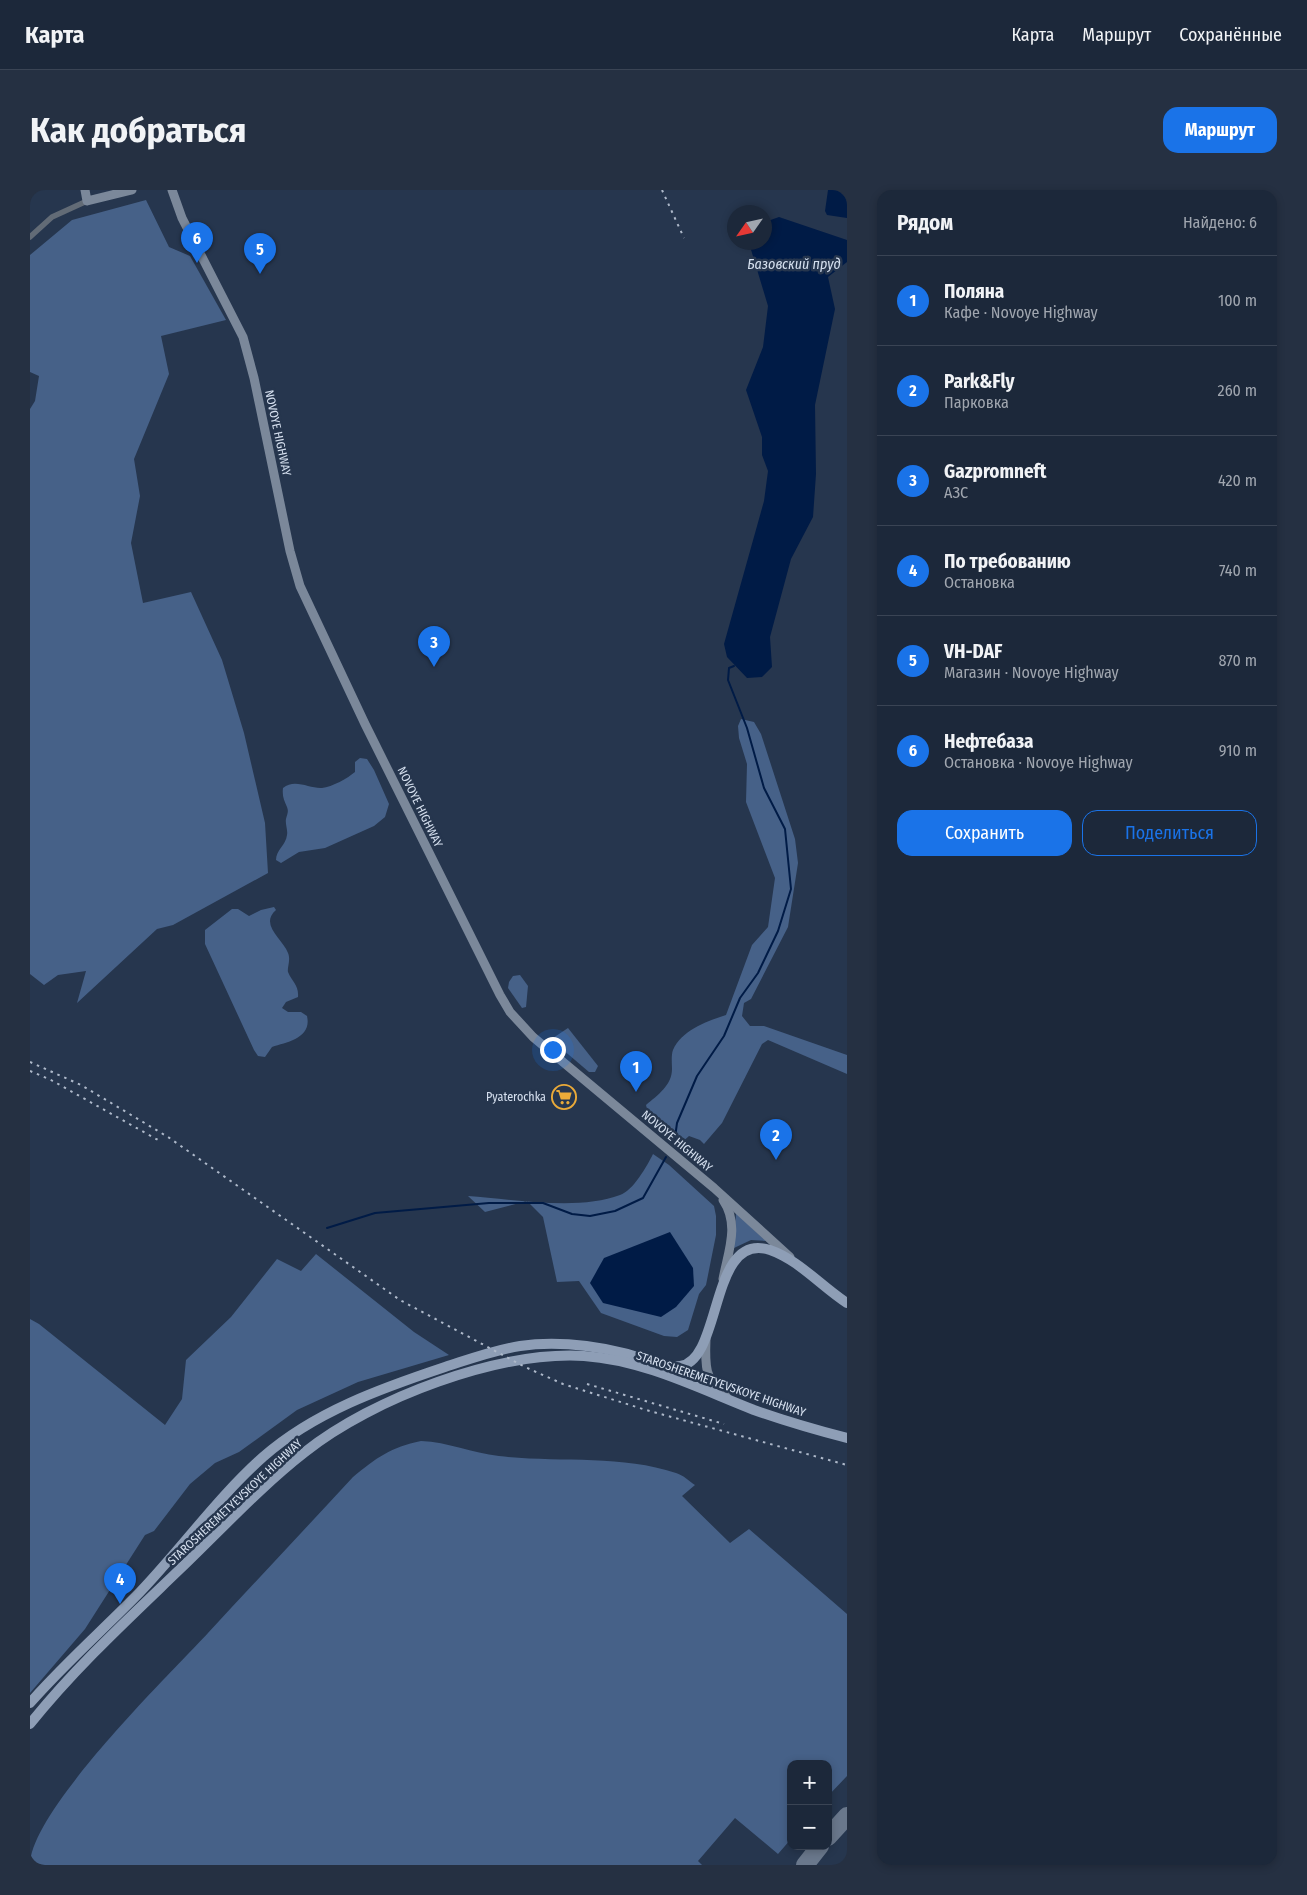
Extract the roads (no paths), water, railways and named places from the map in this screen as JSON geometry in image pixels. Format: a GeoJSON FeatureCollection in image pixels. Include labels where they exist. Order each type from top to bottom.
{"type":"FeatureCollection","features":[{"type":"Feature","properties":{"kind":"main road"},"geometry":{"type":"LineString","coordinates":[[85,190],[87,201],[132,190]]}},
{"type":"Feature","properties":{"kind":"main road","name":"NOVOYE HIGHWAY"},"geometry":{"type":"LineString","coordinates":[[172,190],[191,237],[243,338],[254,378],[290,551],[300,586],[365,724],[510,1012],[533,1037],[714,1188],[801,1268],[847,1303]]}},
{"type":"Feature","properties":{"kind":"main road"},"geometry":{"type":"LineString","coordinates":[[714,1188],[727,1207],[733,1228],[722,1282],[706,1339],[705,1362],[708,1379],[720,1392],[736,1402]]}},
{"type":"Feature","properties":{"kind":"main road"},"geometry":{"type":"LineString","coordinates":[[722,1282],[729,1270],[743,1254],[760,1248],[776,1253],[801,1268]]}},
{"type":"Feature","properties":{"kind":"main road","name":"STAROSHEREMETYEVSKOYE HIGHWAY"},"geometry":{"type":"LineString","coordinates":[[30,1703],[140,1592],[245,1474],[282,1442],[318,1419],[406,1380],[485,1353],[518,1346],[569,1344],[625,1353],[664,1365],[681,1366],[698,1355],[706,1339]]}},
{"type":"Feature","properties":{"kind":"main road","name":"STAROSHEREMETYEVSKOYE HIGHWAY"},"geometry":{"type":"LineString","coordinates":[[30,1724],[128,1620],[284,1470],[322,1439],[368,1412],[436,1383],[502,1362],[559,1356],[614,1360],[664,1375],[796,1424],[847,1438]]}},
{"type":"Feature","properties":{"kind":"street"},"geometry":{"type":"LineString","coordinates":[[30,237],[52,217],[87,201]]}},
{"type":"Feature","properties":{"kind":"water"},"geometry":{"type":"Polygon","coordinates":[[[828,190],[847,190],[847,218],[827,215],[825,211],[828,190]]]}},
{"type":"Feature","properties":{"kind":"water","name":"Базовский пруд"},"geometry":{"type":"Polygon","coordinates":[[[779,217],[847,240],[847,262],[828,277],[835,309],[815,405],[816,474],[813,517],[791,559],[770,637],[772,667],[762,677],[747,678],[727,657],[724,644],[764,501],[768,471],[762,455],[762,437],[746,390],[763,347],[768,306],[751,250],[772,250],[772,220],[779,217]]]}},
{"type":"Feature","properties":{"kind":"water"},"geometry":{"type":"Polygon","coordinates":[[[670,1232],[693,1268],[694,1286],[676,1307],[661,1317],[603,1303],[590,1283],[604,1258],[670,1232]]]}},
{"type":"Feature","properties":{"kind":"waterway"},"geometry":{"type":"LineString","coordinates":[[674,1145],[677,1123],[697,1076],[724,1036],[740,998],[758,973],[778,931],[791,889],[785,829],[764,788],[747,728],[728,680],[729,668],[734,666]]}},
{"type":"Feature","properties":{"kind":"waterway"},"geometry":{"type":"LineString","coordinates":[[327,1228],[375,1213],[489,1203],[543,1203],[572,1214],[590,1216],[615,1211],[643,1198],[666,1157]]}},
{"type":"Feature","properties":{"kind":"railway"},"geometry":{"type":"LineString","coordinates":[[662,190],[684,238]]}},
{"type":"Feature","properties":{"kind":"railway"},"geometry":{"type":"LineString","coordinates":[[30,1062],[81,1085],[168,1137],[400,1300],[525,1367],[563,1384],[646,1410],[847,1465]]}},
{"type":"Feature","properties":{"kind":"railway"},"geometry":{"type":"LineString","coordinates":[[30,1071],[51,1080],[158,1140]]}},
{"type":"Feature","properties":{"kind":"railway"},"geometry":{"type":"LineString","coordinates":[[587,1384],[724,1424]]}},
{"type":"Feature","properties":{"kind":"place","name":"Нефтебаза"},"geometry":{"type":"Point","coordinates":[197,263]}},
{"type":"Feature","properties":{"kind":"place","name":"VH-DAF"},"geometry":{"type":"Point","coordinates":[260,274]}},
{"type":"Feature","properties":{"kind":"place","name":"Gazpromneft"},"geometry":{"type":"Point","coordinates":[434,667]}},
{"type":"Feature","properties":{"kind":"place","name":"Поляна"},"geometry":{"type":"Point","coordinates":[636,1092]}},
{"type":"Feature","properties":{"kind":"place","name":"Pyaterochka"},"geometry":{"type":"Point","coordinates":[564,1097]}},
{"type":"Feature","properties":{"kind":"place","name":"Park&Fly"},"geometry":{"type":"Point","coordinates":[776,1160]}},
{"type":"Feature","properties":{"kind":"place","name":"По требованию"},"geometry":{"type":"Point","coordinates":[120,1604]}}]}
